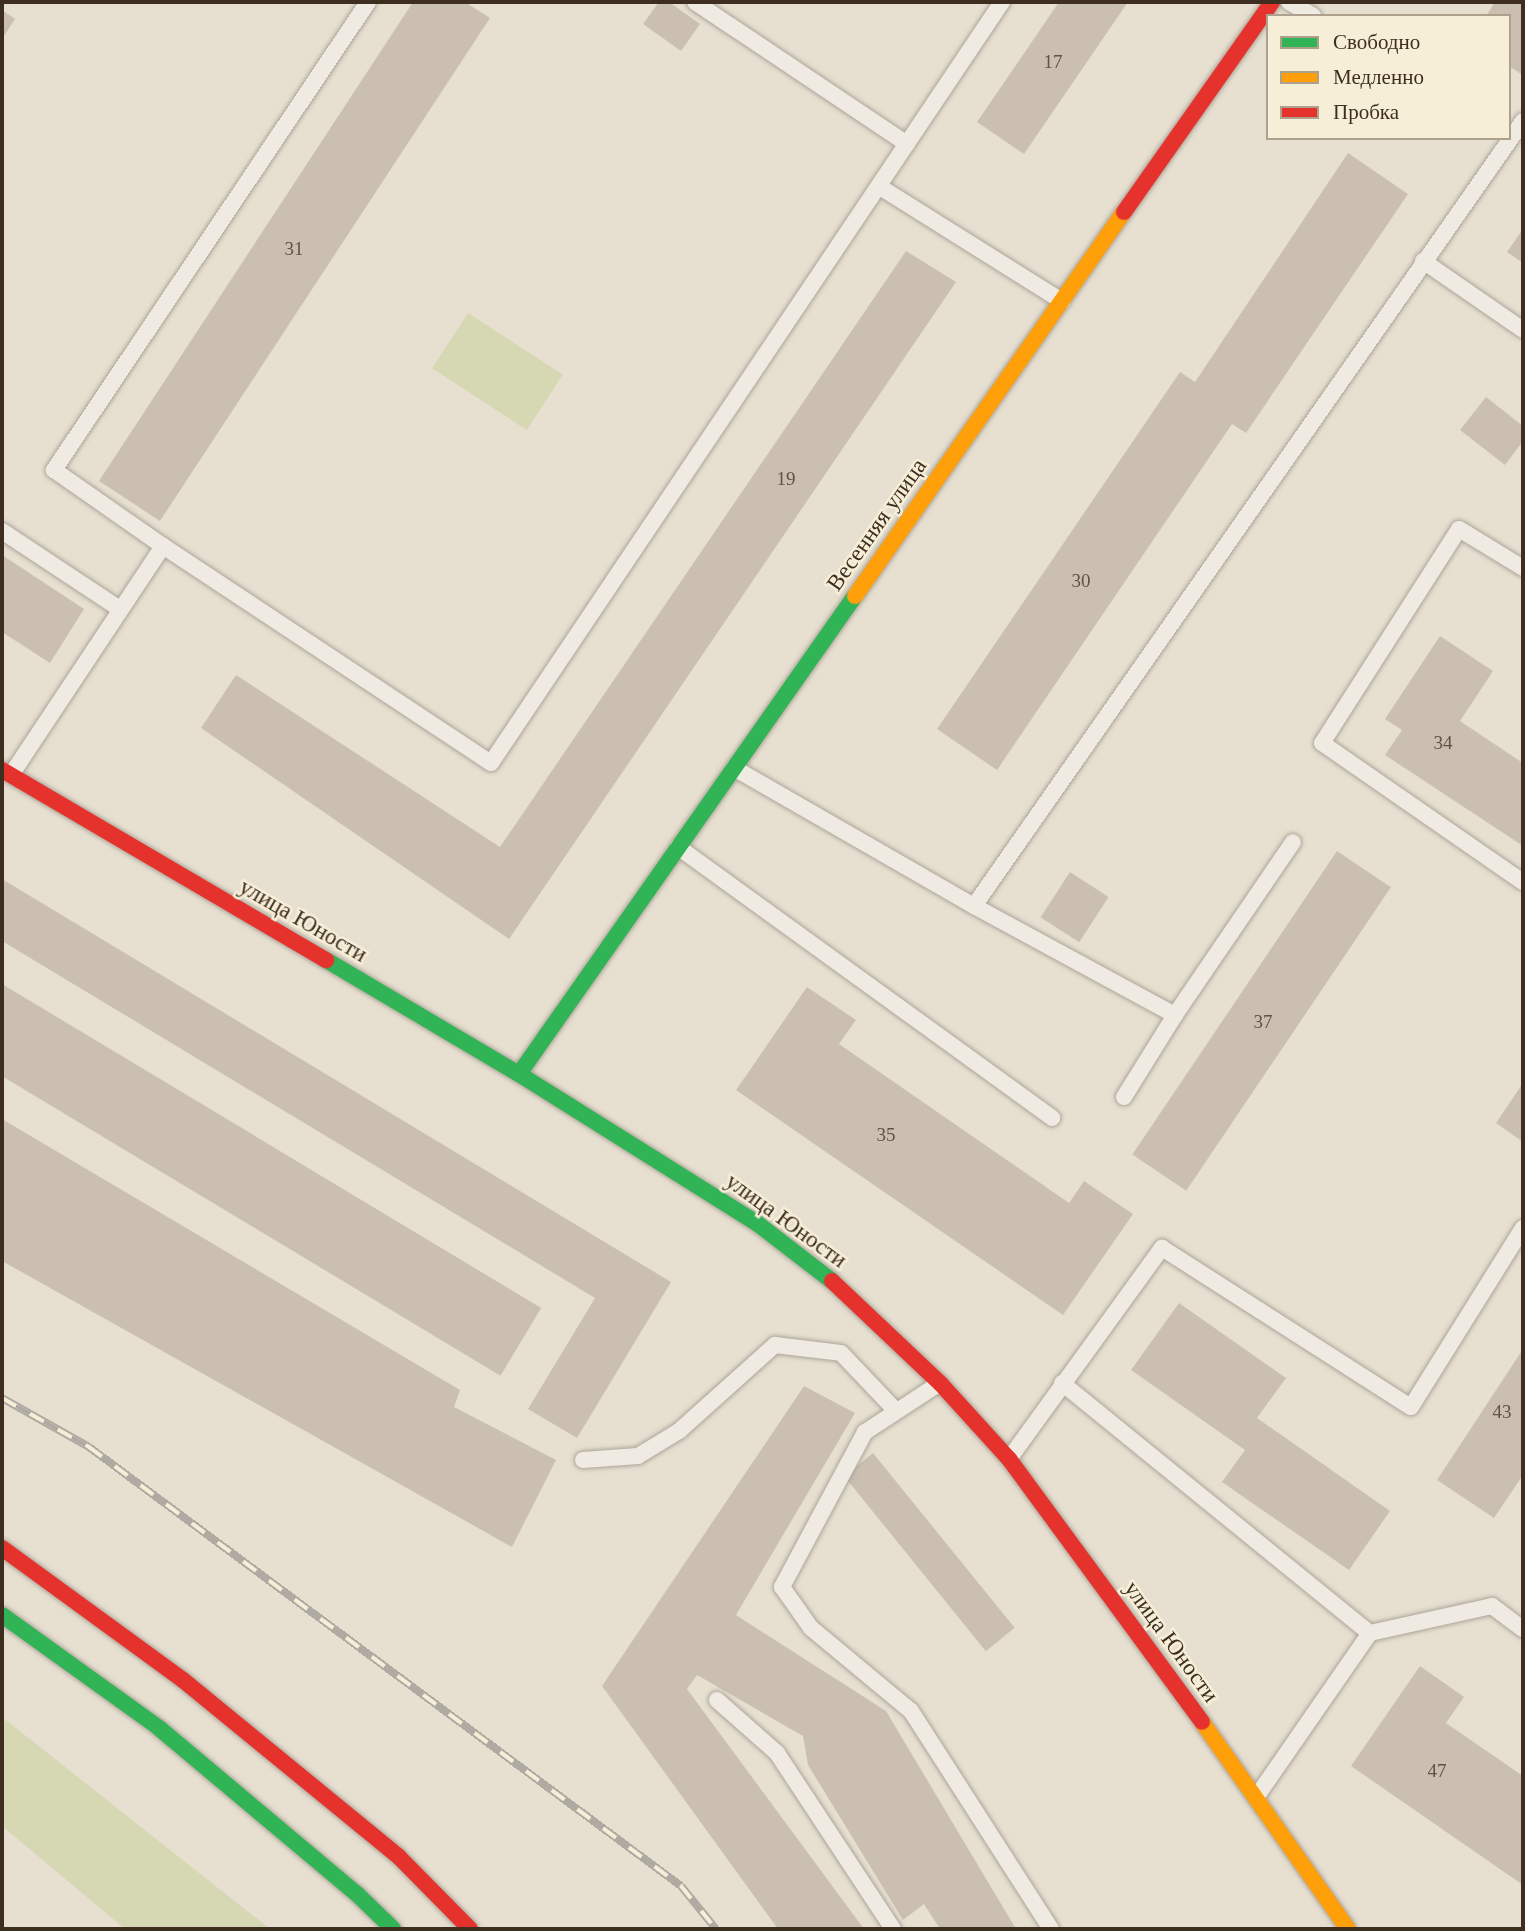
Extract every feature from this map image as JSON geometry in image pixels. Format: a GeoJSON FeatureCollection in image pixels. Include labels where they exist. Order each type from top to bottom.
{"type":"FeatureCollection","features":[{"type":"Feature","properties":{"kind":"street","name":"Весенняя улица"},"geometry":{"type":"LineString","coordinates":[[519,1074],[1272,2]]}},
{"type":"Feature","properties":{"kind":"street","name":"улица Юности"},"geometry":{"type":"LineString","coordinates":[[6,773],[519,1074],[758,1224],[828,1277],[940,1383],[1009,1459],[1256,1796],[1348,1929]]}},
{"type":"Feature","properties":{"kind":"street"},"geometry":{"type":"LineString","coordinates":[[2,1548],[183,1680],[400,1857],[470,1929]]}},
{"type":"Feature","properties":{"kind":"street"},"geometry":{"type":"LineString","coordinates":[[2,1615],[159,1728],[358,1894],[393,1929]]}},
{"type":"Feature","properties":{"kind":"lane"},"geometry":{"type":"LineString","coordinates":[[368,2],[54,470],[163,546],[491,763],[1002,2]]}},
{"type":"Feature","properties":{"kind":"lane"},"geometry":{"type":"LineString","coordinates":[[695,2],[907,144]]}},
{"type":"Feature","properties":{"kind":"lane"},"geometry":{"type":"LineString","coordinates":[[1289,2],[1310,14]]}},
{"type":"Feature","properties":{"kind":"lane"},"geometry":{"type":"LineString","coordinates":[[974,906],[1423,261],[1511,140]]}},
{"type":"Feature","properties":{"kind":"lane"},"geometry":{"type":"LineString","coordinates":[[880,187],[1062,301]]}},
{"type":"Feature","properties":{"kind":"lane"},"geometry":{"type":"LineString","coordinates":[[1423,261],[1523,330]]}},
{"type":"Feature","properties":{"kind":"lane"},"geometry":{"type":"LineString","coordinates":[[1523,568],[1459,528],[1322,743],[1523,882]]}},
{"type":"Feature","properties":{"kind":"lane"},"geometry":{"type":"LineString","coordinates":[[2,531],[120,609]]}},
{"type":"Feature","properties":{"kind":"lane"},"geometry":{"type":"LineString","coordinates":[[6,773],[163,546]]}},
{"type":"Feature","properties":{"kind":"lane"},"geometry":{"type":"LineString","coordinates":[[734,768],[974,906],[1175,1015]]}},
{"type":"Feature","properties":{"kind":"lane"},"geometry":{"type":"LineString","coordinates":[[1124,1097],[1175,1015],[1293,842]]}},
{"type":"Feature","properties":{"kind":"lane"},"geometry":{"type":"LineString","coordinates":[[678,847],[1052,1118]]}},
{"type":"Feature","properties":{"kind":"lane"},"geometry":{"type":"LineString","coordinates":[[1009,1459],[1062,1382],[1162,1248],[1411,1407],[1523,1228]]}},
{"type":"Feature","properties":{"kind":"lane"},"geometry":{"type":"LineString","coordinates":[[583,1460],[638,1456],[678,1431],[775,1345],[841,1353],[896,1410]]}},
{"type":"Feature","properties":{"kind":"lane"},"geometry":{"type":"LineString","coordinates":[[1062,1382],[1370,1633]]}},
{"type":"Feature","properties":{"kind":"lane"},"geometry":{"type":"LineString","coordinates":[[940,1383],[865,1432],[782,1587],[811,1628],[911,1711],[1051,1929]]}},
{"type":"Feature","properties":{"kind":"lane"},"geometry":{"type":"LineString","coordinates":[[1256,1796],[1370,1633],[1492,1606],[1523,1629]]}},
{"type":"Feature","properties":{"kind":"lane"},"geometry":{"type":"LineString","coordinates":[[717,1700],[776,1753],[893,1929]]}},
{"type":"Feature","properties":{"kind":"green space"},"geometry":{"type":"Polygon","coordinates":[[[468,313],[563,375],[527,430],[432,368],[468,313]]]}},
{"type":"Feature","properties":{"kind":"green space"},"geometry":{"type":"Polygon","coordinates":[[[2,1717],[270,1929],[125,1929],[2,1826],[2,1717]]]}},
{"type":"Feature","properties":{"kind":"building"},"geometry":{"type":"Polygon","coordinates":[[[413,2],[465,2],[490,18],[160,521],[99,481],[413,2]]]}},
{"type":"Feature","properties":{"kind":"building"},"geometry":{"type":"Polygon","coordinates":[[[659,2],[669,2],[700,24],[681,51],[643,24],[659,2]]]}},
{"type":"Feature","properties":{"kind":"building"},"geometry":{"type":"Polygon","coordinates":[[[1059,2],[1128,2],[1024,154],[977,122],[1059,2]]]}},
{"type":"Feature","properties":{"kind":"building"},"geometry":{"type":"Polygon","coordinates":[[[1495,2],[1523,2],[1521,74],[1511,67],[1511,14],[1487,14],[1495,2]]]}},
{"type":"Feature","properties":{"kind":"building"},"geometry":{"type":"Polygon","coordinates":[[[2,10],[15,19],[2,39],[2,10]]]}},
{"type":"Feature","properties":{"kind":"building"},"geometry":{"type":"Polygon","coordinates":[[[1348,153],[1408,194],[1246,433],[1232,424],[997,770],[937,729],[1180,372],[1195,382],[1348,153]]]}},
{"type":"Feature","properties":{"kind":"building"},"geometry":{"type":"Polygon","coordinates":[[[1523,229],[1523,263],[1507,252],[1523,229]]]}},
{"type":"Feature","properties":{"kind":"building"},"geometry":{"type":"Polygon","coordinates":[[[906,251],[956,282],[509,939],[201,728],[236,675],[500,847],[906,251]]]}},
{"type":"Feature","properties":{"kind":"building"},"geometry":{"type":"Polygon","coordinates":[[[1486,397],[1523,426],[1523,441],[1505,465],[1460,430],[1486,397]]]}},
{"type":"Feature","properties":{"kind":"building"},"geometry":{"type":"Polygon","coordinates":[[[2,555],[84,609],[50,663],[2,632],[2,555]]]}},
{"type":"Feature","properties":{"kind":"building"},"geometry":{"type":"Polygon","coordinates":[[[1440,636],[1493,671],[1460,721],[1523,763],[1523,846],[1385,755],[1402,730],[1385,719],[1440,636]]]}},
{"type":"Feature","properties":{"kind":"building"},"geometry":{"type":"Polygon","coordinates":[[[1337,851],[1391,887],[1186,1191],[1132,1154],[1337,851]]]}},
{"type":"Feature","properties":{"kind":"building"},"geometry":{"type":"Polygon","coordinates":[[[1070,872],[1109,897],[1079,942],[1041,917],[1070,872]]]}},
{"type":"Feature","properties":{"kind":"building"},"geometry":{"type":"Polygon","coordinates":[[[2,879],[671,1282],[577,1438],[528,1409],[595,1298],[2,941],[2,879]]]}},
{"type":"Feature","properties":{"kind":"building"},"geometry":{"type":"Polygon","coordinates":[[[2,984],[541,1308],[500,1376],[2,1076],[2,984]]]}},
{"type":"Feature","properties":{"kind":"building"},"geometry":{"type":"Polygon","coordinates":[[[807,987],[856,1020],[839,1044],[1069,1203],[1084,1181],[1133,1214],[1063,1315],[736,1090],[807,987]]]}},
{"type":"Feature","properties":{"kind":"building"},"geometry":{"type":"Polygon","coordinates":[[[1523,1083],[1523,1142],[1496,1123],[1523,1083]]]}},
{"type":"Feature","properties":{"kind":"building"},"geometry":{"type":"Polygon","coordinates":[[[2,1119],[460,1390],[454,1407],[556,1460],[512,1547],[2,1261],[2,1119]]]}},
{"type":"Feature","properties":{"kind":"building"},"geometry":{"type":"Polygon","coordinates":[[[1179,1303],[1286,1378],[1257,1418],[1390,1511],[1349,1570],[1222,1482],[1245,1450],[1131,1370],[1179,1303]]]}},
{"type":"Feature","properties":{"kind":"building"},"geometry":{"type":"Polygon","coordinates":[[[1523,1349],[1523,1475],[1494,1518],[1437,1480],[1523,1349]]]}},
{"type":"Feature","properties":{"kind":"building"},"geometry":{"type":"Polygon","coordinates":[[[804,1386],[855,1413],[736,1615],[886,1711],[1016,1929],[940,1929],[924,1904],[903,1920],[808,1765],[803,1736],[697,1675],[687,1689],[864,1929],[778,1929],[602,1686],[804,1386]]]}},
{"type":"Feature","properties":{"kind":"building"},"geometry":{"type":"Polygon","coordinates":[[[873,1453],[1015,1628],[986,1651],[844,1476],[873,1453]]]}},
{"type":"Feature","properties":{"kind":"building"},"geometry":{"type":"Polygon","coordinates":[[[1420,1666],[1464,1697],[1446,1723],[1523,1776],[1523,1885],[1351,1766],[1420,1666]]]}},
{"type":"Feature","properties":{"kind":"railway"},"geometry":{"type":"LineString","coordinates":[[2,1398],[89,1447],[681,1886],[716,1929]]}},
{"type":"Feature","properties":{"kind":"traffic: fast"},"geometry":{"type":"LineString","coordinates":[[519,1074],[855,596]]}},
{"type":"Feature","properties":{"kind":"traffic: fast"},"geometry":{"type":"LineString","coordinates":[[326,960],[519,1074],[758,1224],[832,1281]]}},
{"type":"Feature","properties":{"kind":"traffic: fast"},"geometry":{"type":"LineString","coordinates":[[2,1615],[159,1728],[357,1894],[393,1929]]}},
{"type":"Feature","properties":{"kind":"traffic: slow"},"geometry":{"type":"LineString","coordinates":[[855,596],[1124,212]]}},
{"type":"Feature","properties":{"kind":"traffic: slow"},"geometry":{"type":"LineString","coordinates":[[1202,1722],[1348,1929]]}},
{"type":"Feature","properties":{"kind":"traffic: jam"},"geometry":{"type":"LineString","coordinates":[[1124,212],[1272,2]]}},
{"type":"Feature","properties":{"kind":"traffic: jam"},"geometry":{"type":"LineString","coordinates":[[2,770],[326,960]]}},
{"type":"Feature","properties":{"kind":"traffic: jam"},"geometry":{"type":"LineString","coordinates":[[832,1281],[940,1383],[1009,1459],[1202,1722]]}},
{"type":"Feature","properties":{"kind":"traffic: jam"},"geometry":{"type":"LineString","coordinates":[[2,1548],[183,1680],[399,1857],[470,1929]]}}]}
